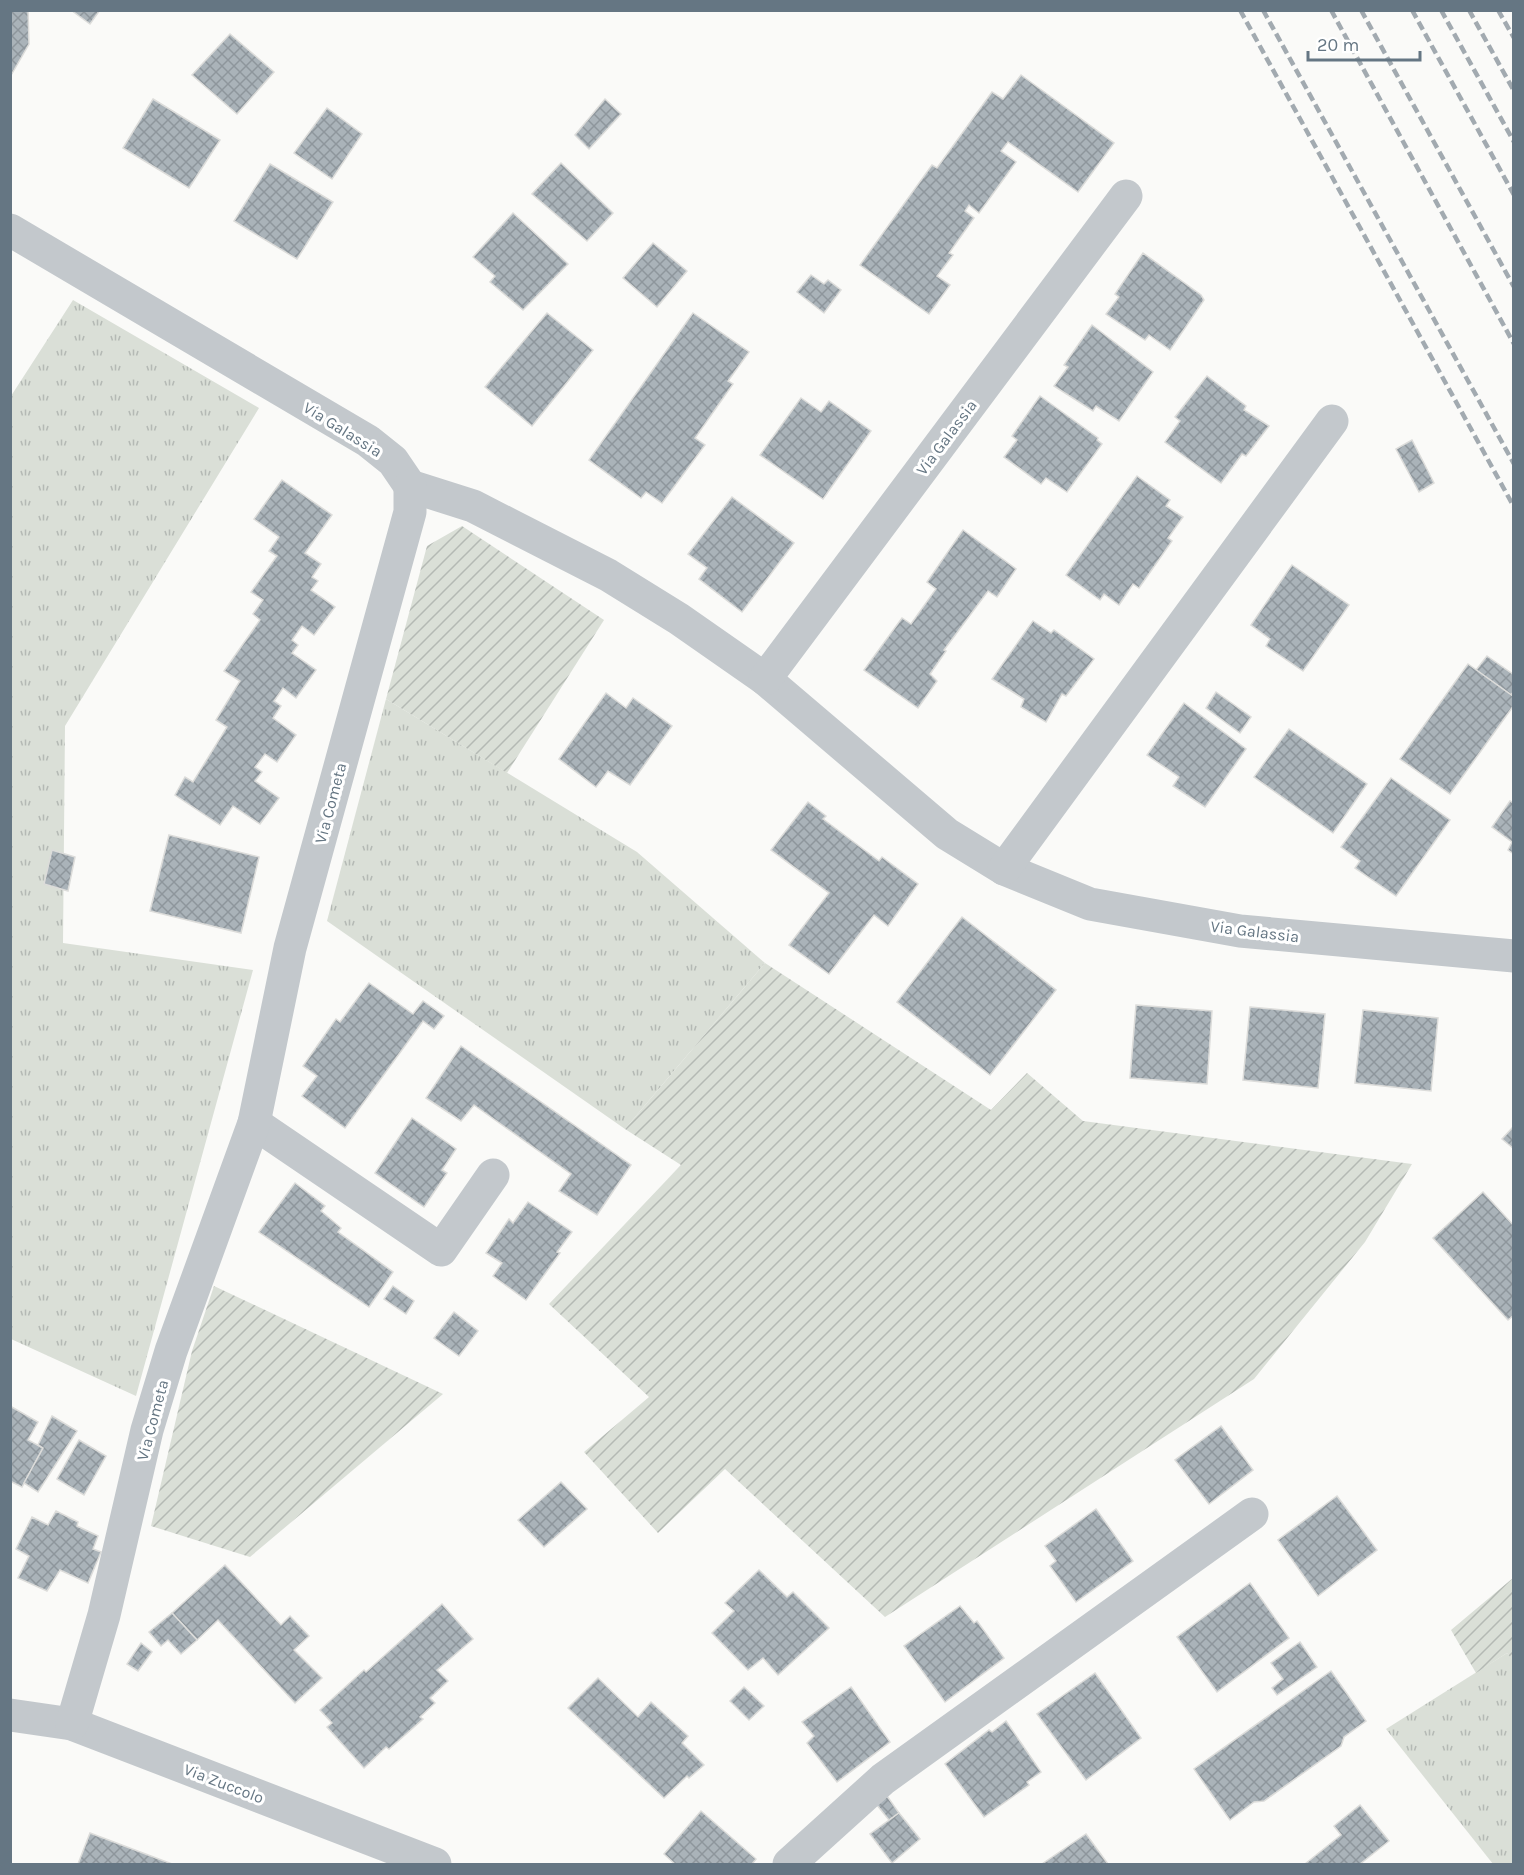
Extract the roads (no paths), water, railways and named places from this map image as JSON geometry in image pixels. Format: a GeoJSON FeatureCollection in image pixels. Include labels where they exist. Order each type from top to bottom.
{"type":"FeatureCollection","features":[{"type":"Feature","properties":{"kind":"street","name":"Via Galassia"},"geometry":{"type":"LineString","coordinates":[[765,679],[1126,196]]}},
{"type":"Feature","properties":{"kind":"street","name":"Via Galassia"},"geometry":{"type":"LineString","coordinates":[[10,230],[368,441],[393,461],[410,486],[473,506],[608,575],[679,619],[765,679],[947,834],[1004,869],[1090,904],[1240,931],[1514,956]]}},
{"type":"Feature","properties":{"kind":"street"},"geometry":{"type":"LineString","coordinates":[[1004,869],[1332,421]]}},
{"type":"Feature","properties":{"kind":"street","name":"Via Cometa"},"geometry":{"type":"LineString","coordinates":[[72,1724],[104,1616],[147,1430],[171,1351],[254,1122],[290,948],[410,512],[410,486]]}},
{"type":"Feature","properties":{"kind":"street"},"geometry":{"type":"LineString","coordinates":[[254,1122],[441,1250],[493,1174]]}},
{"type":"Feature","properties":{"kind":"street"},"geometry":{"type":"LineString","coordinates":[[789,1864],[883,1779],[1252,1514]]}},
{"type":"Feature","properties":{"kind":"street","name":"Via Zuccolo"},"geometry":{"type":"LineString","coordinates":[[10,1715],[72,1724],[435,1864]]}},
{"type":"Feature","properties":{"kind":"railway"},"geometry":{"type":"LineString","coordinates":[[1240,10],[1514,507]]}},
{"type":"Feature","properties":{"kind":"railway"},"geometry":{"type":"LineString","coordinates":[[1263,10],[1514,464]]}},
{"type":"Feature","properties":{"kind":"railway"},"geometry":{"type":"LineString","coordinates":[[1331,10],[1514,344]]}},
{"type":"Feature","properties":{"kind":"railway"},"geometry":{"type":"LineString","coordinates":[[1361,10],[1514,287]]}},
{"type":"Feature","properties":{"kind":"railway"},"geometry":{"type":"LineString","coordinates":[[1412,10],[1514,195]]}},
{"type":"Feature","properties":{"kind":"railway"},"geometry":{"type":"LineString","coordinates":[[1441,10],[1514,142]]}},
{"type":"Feature","properties":{"kind":"railway"},"geometry":{"type":"LineString","coordinates":[[1469,10],[1514,91]]}},
{"type":"Feature","properties":{"kind":"railway"},"geometry":{"type":"LineString","coordinates":[[1498,10],[1514,38]]}}]}
